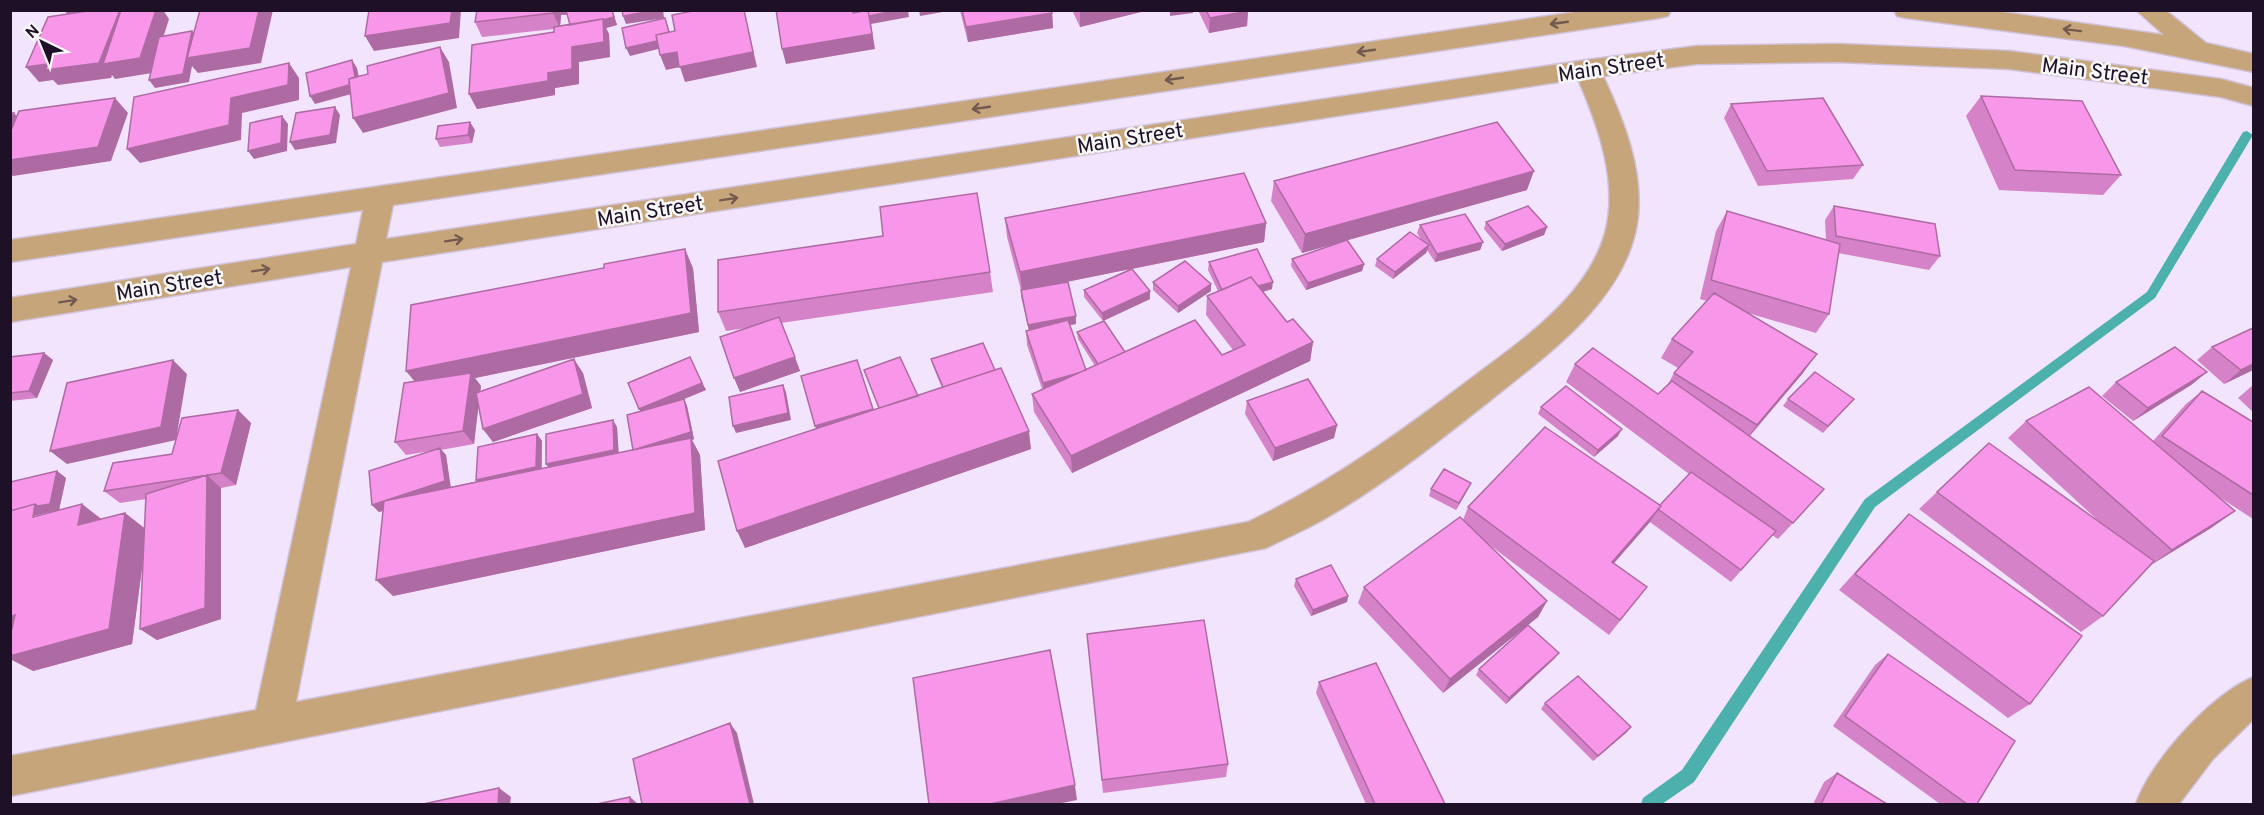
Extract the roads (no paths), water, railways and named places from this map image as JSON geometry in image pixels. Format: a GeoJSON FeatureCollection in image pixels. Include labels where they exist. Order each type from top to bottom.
{"type":"FeatureCollection","features":[{"type":"Feature","properties":{"kind":"street"},"geometry":{"type":"LineString","coordinates":[[10,251],[1571,21],[1659,10]]}},
{"type":"Feature","properties":{"kind":"street","name":"Main Street"},"geometry":{"type":"LineString","coordinates":[[1906,10],[2107,22],[2253,63]]}},
{"type":"Feature","properties":{"kind":"street"},"geometry":{"type":"LineString","coordinates":[[2148,10],[2198,49],[2221,88]]}},
{"type":"Feature","properties":{"kind":"street"},"geometry":{"type":"LineString","coordinates":[[2107,22],[2127,75]]}},
{"type":"Feature","properties":{"kind":"street","name":"Main Street"},"geometry":{"type":"LineString","coordinates":[[10,310],[368,253],[1587,69],[1697,55],[1839,53],[2009,60],[2221,88],[2253,97]]}},
{"type":"Feature","properties":{"kind":"street"},"geometry":{"type":"LineString","coordinates":[[10,776],[272,728],[1253,537],[1313,507],[1411,442],[1532,350],[1574,309],[1604,270],[1622,224],[1622,191],[1617,154],[1604,105],[1587,69]]}},
{"type":"Feature","properties":{"kind":"street"},"geometry":{"type":"LineString","coordinates":[[272,728],[380,197]]}},
{"type":"Feature","properties":{"kind":"street"},"geometry":{"type":"LineString","coordinates":[[2156,804],[2176,771],[2239,705],[2253,695]]}},
{"type":"Feature","properties":{"kind":"waterway"},"geometry":{"type":"LineString","coordinates":[[1649,804],[1688,776],[1870,503],[2151,295],[2247,135]]}}]}
